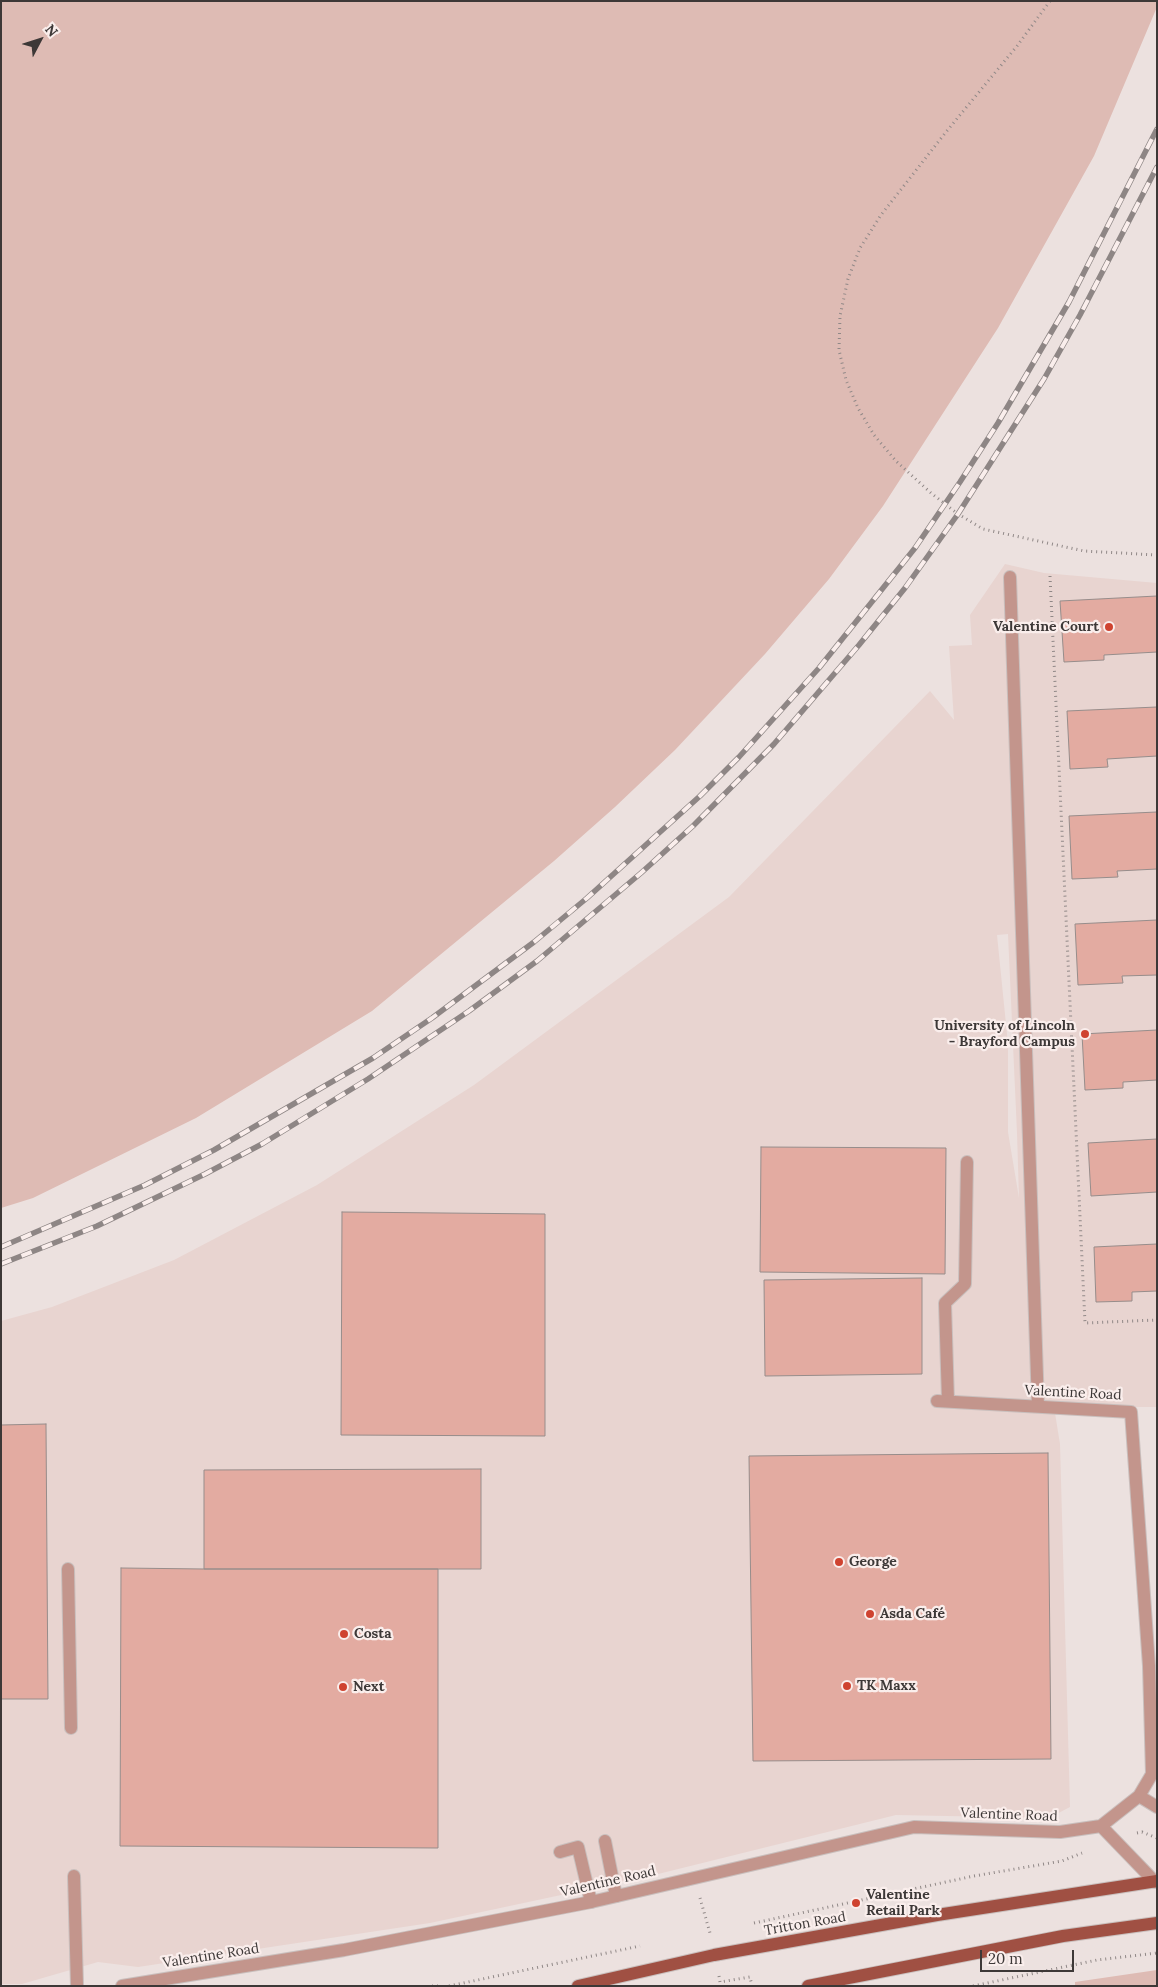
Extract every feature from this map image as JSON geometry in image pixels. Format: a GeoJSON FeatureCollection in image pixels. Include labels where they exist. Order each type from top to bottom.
{"type":"FeatureCollection","features":[{"type":"Feature","properties":{"kind":"main road","name":"Tritton Road"},"geometry":{"type":"LineString","coordinates":[[578,1986],[714,1955],[898,1922],[1156,1881]]}},
{"type":"Feature","properties":{"kind":"main road"},"geometry":{"type":"LineString","coordinates":[[808,1986],[1063,1936],[1157,1922]]}},
{"type":"Feature","properties":{"kind":"street"},"geometry":{"type":"LineString","coordinates":[[1010,578],[1038,1406]]}},
{"type":"Feature","properties":{"kind":"street","name":"Valentine Road"},"geometry":{"type":"LineString","coordinates":[[122,1986],[344,1950],[591,1902],[914,1827],[1060,1832],[1101,1826],[1139,1796],[1152,1774],[1153,1666],[1132,1412],[942,1401],[946,1303],[965,1284],[967,1162]]}},
{"type":"Feature","properties":{"kind":"street"},"geometry":{"type":"LineString","coordinates":[[68,1569],[71,1728]]}},
{"type":"Feature","properties":{"kind":"street"},"geometry":{"type":"LineString","coordinates":[[1139,1796],[1157,1807]]}},
{"type":"Feature","properties":{"kind":"street"},"geometry":{"type":"LineString","coordinates":[[1101,1826],[1156,1881]]}},
{"type":"Feature","properties":{"kind":"street"},"geometry":{"type":"LineString","coordinates":[[605,1842],[616,1896]]}},
{"type":"Feature","properties":{"kind":"street"},"geometry":{"type":"LineString","coordinates":[[560,1852],[578,1847],[591,1902]]}},
{"type":"Feature","properties":{"kind":"street"},"geometry":{"type":"LineString","coordinates":[[74,1876],[77,1986]]}},
{"type":"Feature","properties":{"kind":"path"},"geometry":{"type":"LineString","coordinates":[[1050,1],[1017,46],[881,215],[860,248],[848,279],[840,316],[839,350],[846,380],[858,408],[874,435],[903,467],[931,493],[958,514],[983,529],[1084,551],[1157,555]]}},
{"type":"Feature","properties":{"kind":"path"},"geometry":{"type":"LineString","coordinates":[[1050,576],[1085,1323],[1157,1320]]}},
{"type":"Feature","properties":{"kind":"path"},"geometry":{"type":"LineString","coordinates":[[749,1924],[974,1876],[1062,1861],[1142,1832],[1157,1838]]}},
{"type":"Feature","properties":{"kind":"path"},"geometry":{"type":"LineString","coordinates":[[694,1877],[710,1932],[700,1934]]}},
{"type":"Feature","properties":{"kind":"path"},"geometry":{"type":"LineString","coordinates":[[449,1986],[642,1946]]}},
{"type":"Feature","properties":{"kind":"path"},"geometry":{"type":"LineString","coordinates":[[973,1986],[1097,1960],[1157,1953]]}},
{"type":"Feature","properties":{"kind":"path"},"geometry":{"type":"LineString","coordinates":[[432,1986],[438,1986]]}},
{"type":"Feature","properties":{"kind":"shaded area"},"geometry":{"type":"Polygon","coordinates":[[[1,1],[1157,1],[1157,7],[1094,156],[998,328],[883,506],[829,579],[765,654],[675,750],[554,861],[372,1011],[196,1118],[33,1198],[1,1208],[1,1]]]}},
{"type":"Feature","properties":{"kind":"shaded area"},"geometry":{"type":"Polygon","coordinates":[[[1005,564],[1044,573],[1157,583],[1157,1407],[1054,1407],[1060,1444],[1070,1807],[1049,1818],[896,1815],[650,1876],[430,1923],[138,1967],[98,1962],[22,1984],[1,1984],[1,1321],[52,1307],[174,1260],[317,1185],[474,1085],[729,897],[930,691],[954,720],[949,646],[972,645],[970,615],[1005,564]],[[1008,934],[997,935],[1008,1044],[1008,1132],[1019,1198],[1008,934]]]}},
{"type":"Feature","properties":{"kind":"shaded area"},"geometry":{"type":"Polygon","coordinates":[[[1157,1970],[1157,1986],[1075,1986],[1075,1982],[1157,1970]]]}},
{"type":"Feature","properties":{"kind":"building","name":"Valentine Court"},"geometry":{"type":"Polygon","coordinates":[[[1157,596],[1157,652],[1104,655],[1104,660],[1064,662],[1060,601],[1157,596]]]}},
{"type":"Feature","properties":{"kind":"building"},"geometry":{"type":"Polygon","coordinates":[[[1157,707],[1157,756],[1107,759],[1108,767],[1070,769],[1067,711],[1157,707]]]}},
{"type":"Feature","properties":{"kind":"building"},"geometry":{"type":"Polygon","coordinates":[[[1157,812],[1157,869],[1117,871],[1118,877],[1072,879],[1069,816],[1157,812]]]}},
{"type":"Feature","properties":{"kind":"building"},"geometry":{"type":"Polygon","coordinates":[[[1157,920],[1157,975],[1122,976],[1123,983],[1078,985],[1075,924],[1157,920]]]}},
{"type":"Feature","properties":{"kind":"building"},"geometry":{"type":"Polygon","coordinates":[[[1157,1030],[1157,1080],[1123,1082],[1123,1088],[1085,1090],[1082,1034],[1157,1030]]]}},
{"type":"Feature","properties":{"kind":"building"},"geometry":{"type":"Polygon","coordinates":[[[1157,1139],[1157,1192],[1091,1196],[1088,1143],[1157,1139]]]}},
{"type":"Feature","properties":{"kind":"building"},"geometry":{"type":"Polygon","coordinates":[[[761,1147],[946,1148],[945,1274],[760,1272],[761,1147]]]}},
{"type":"Feature","properties":{"kind":"building"},"geometry":{"type":"Polygon","coordinates":[[[342,1212],[545,1214],[545,1436],[341,1435],[342,1212]]]}},
{"type":"Feature","properties":{"kind":"building"},"geometry":{"type":"Polygon","coordinates":[[[1157,1244],[1157,1291],[1132,1292],[1132,1301],[1096,1302],[1094,1247],[1157,1244]]]}},
{"type":"Feature","properties":{"kind":"building"},"geometry":{"type":"Polygon","coordinates":[[[922,1278],[922,1374],[765,1376],[764,1280],[922,1278]]]}},
{"type":"Feature","properties":{"kind":"building"},"geometry":{"type":"Polygon","coordinates":[[[46,1424],[48,1699],[1,1699],[1,1425],[46,1424]]]}},
{"type":"Feature","properties":{"kind":"building"},"geometry":{"type":"Polygon","coordinates":[[[1048,1453],[1051,1759],[753,1761],[749,1456],[1048,1453]]]}},
{"type":"Feature","properties":{"kind":"building"},"geometry":{"type":"Polygon","coordinates":[[[481,1469],[481,1569],[204,1569],[204,1470],[481,1469]]]}},
{"type":"Feature","properties":{"kind":"building"},"geometry":{"type":"Polygon","coordinates":[[[121,1568],[438,1569],[438,1848],[120,1846],[121,1568]]]}},
{"type":"Feature","properties":{"kind":"railway"},"geometry":{"type":"LineString","coordinates":[[1,1247],[145,1185],[214,1150],[373,1058],[432,1018],[534,942],[587,898],[700,796],[739,757],[819,668],[915,548],[998,423],[1069,302],[1157,129]]}},
{"type":"Feature","properties":{"kind":"railway"},"geometry":{"type":"LineString","coordinates":[[1,1264],[97,1226],[205,1174],[262,1144],[368,1079],[469,1011],[537,961],[641,873],[693,826],[774,744],[859,645],[905,588],[958,514],[1044,379],[1080,315],[1157,167]]}},
{"type":"Feature","properties":{"kind":"place","name":"Valentine Court"},"geometry":{"type":"Point","coordinates":[1109,627]}},
{"type":"Feature","properties":{"kind":"place","name":"University of Lincoln - Brayford Campus"},"geometry":{"type":"Point","coordinates":[1085,1034]}},
{"type":"Feature","properties":{"kind":"place","name":"George"},"geometry":{"type":"Point","coordinates":[839,1562]}},
{"type":"Feature","properties":{"kind":"place","name":"Asda Café"},"geometry":{"type":"Point","coordinates":[870,1614]}},
{"type":"Feature","properties":{"kind":"place","name":"Costa"},"geometry":{"type":"Point","coordinates":[344,1634]}},
{"type":"Feature","properties":{"kind":"place","name":"TK Maxx"},"geometry":{"type":"Point","coordinates":[847,1686]}},
{"type":"Feature","properties":{"kind":"place","name":"Next"},"geometry":{"type":"Point","coordinates":[343,1687]}},
{"type":"Feature","properties":{"kind":"place","name":"Valentine Retail Park"},"geometry":{"type":"Point","coordinates":[856,1903]}}]}
